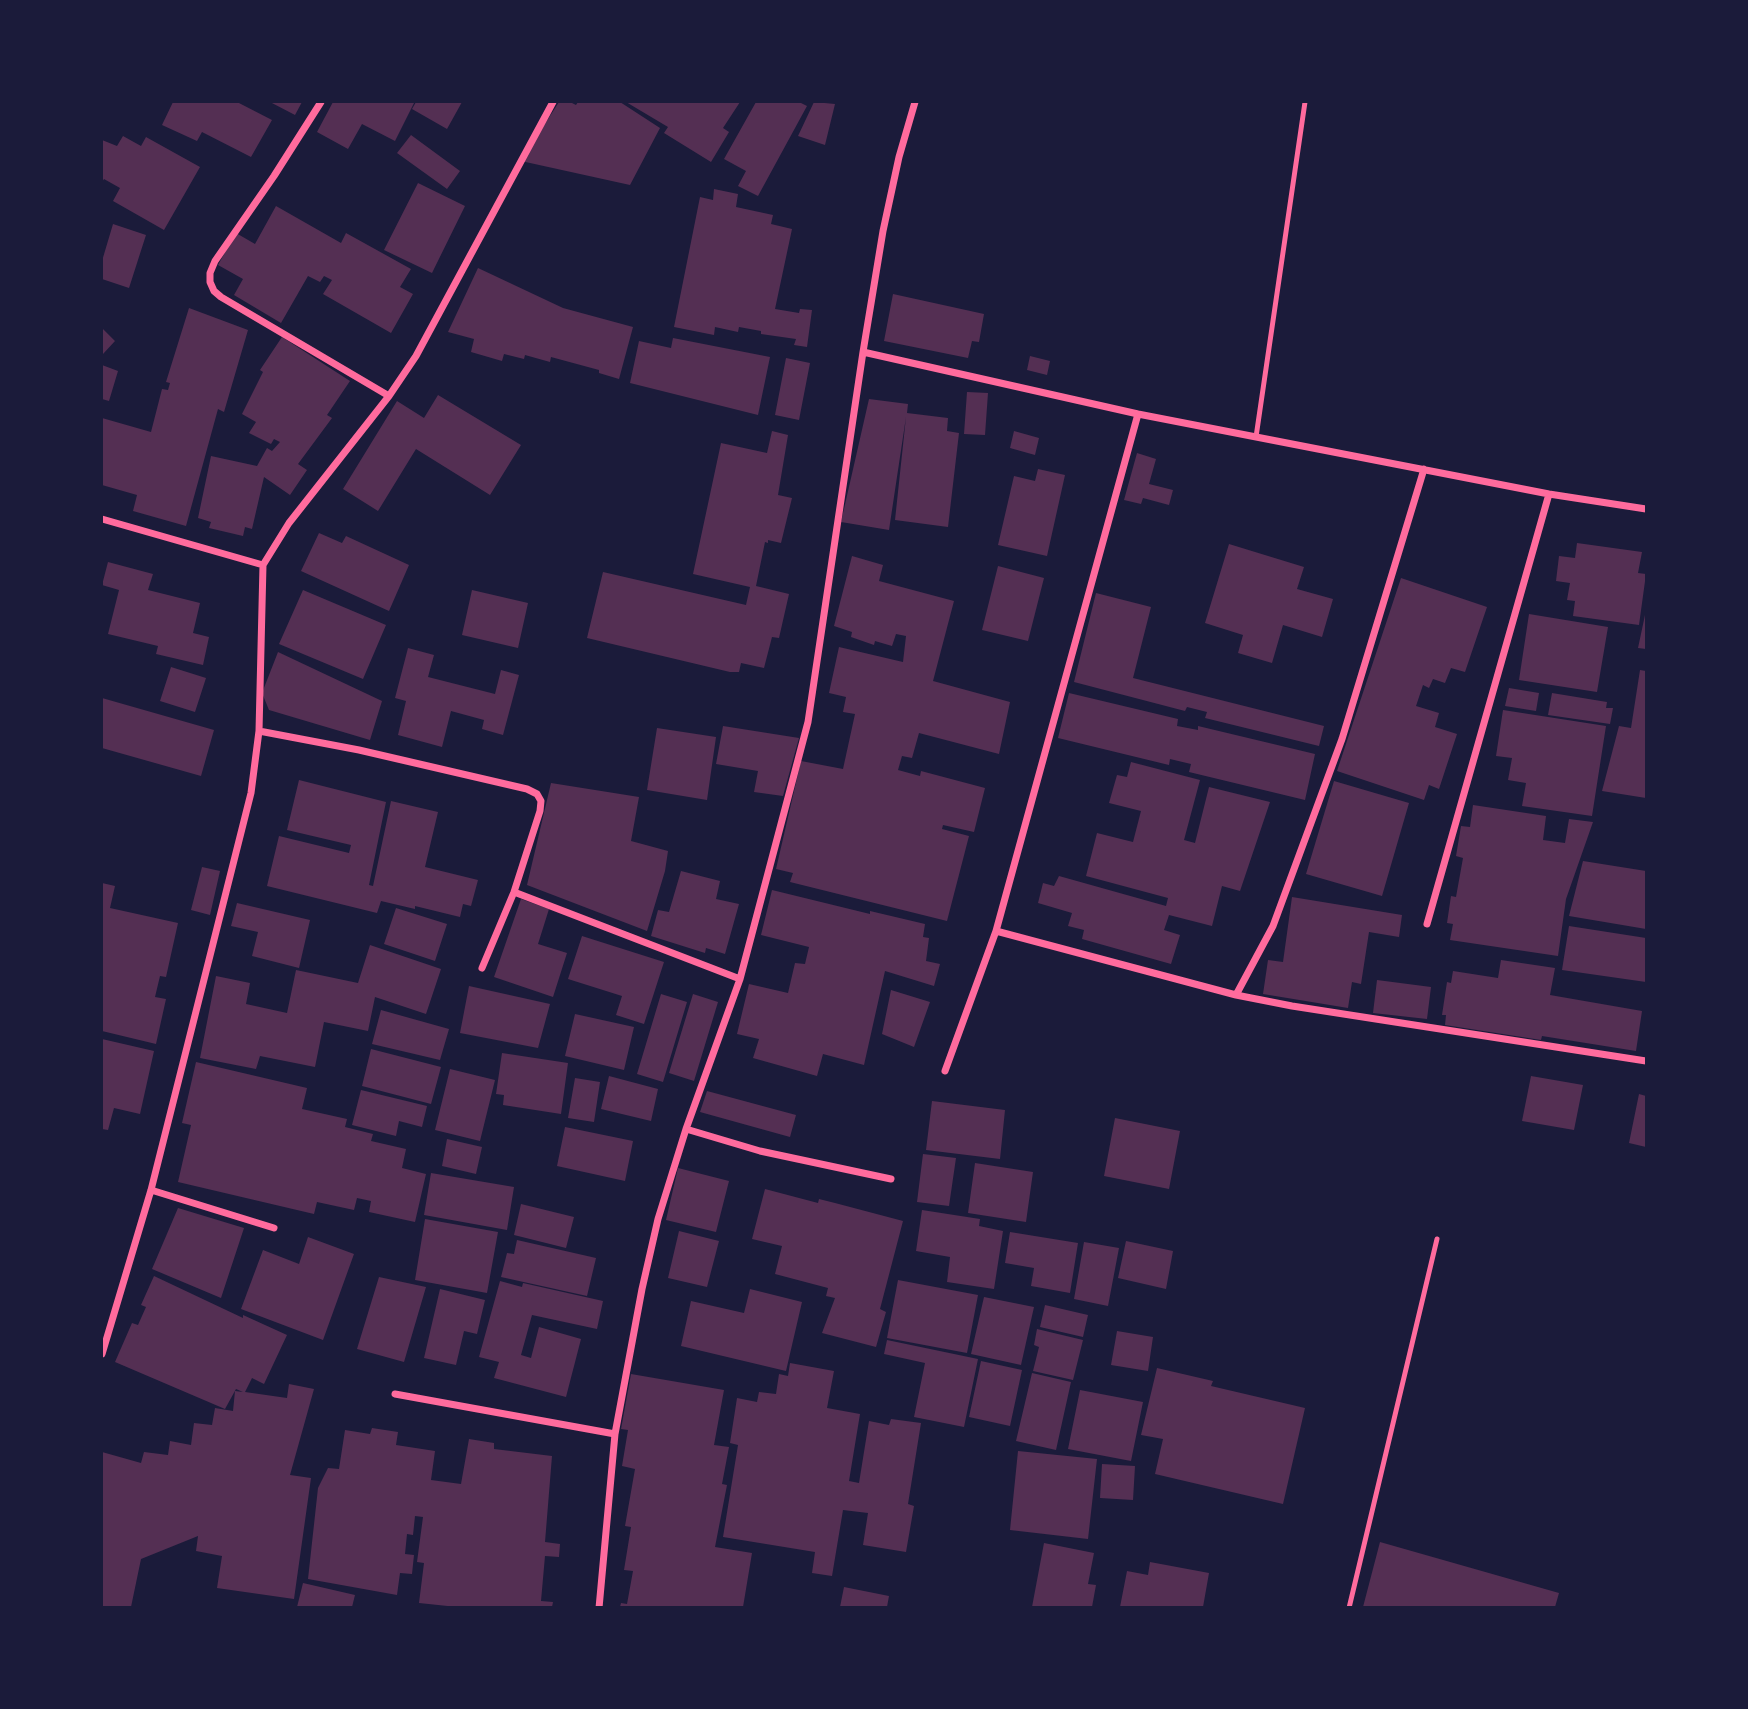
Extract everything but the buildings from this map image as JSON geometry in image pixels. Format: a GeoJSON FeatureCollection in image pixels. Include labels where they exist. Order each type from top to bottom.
{"type":"FeatureCollection","features":[{"type":"Feature","properties":{"kind":"street"},"geometry":{"type":"LineString","coordinates":[[321,102],[215,261],[210,282],[221,297],[389,396]]}},
{"type":"Feature","properties":{"kind":"street"},"geometry":{"type":"LineString","coordinates":[[102,1354],[151,1190],[251,793],[259,731],[263,565],[289,523],[389,396],[416,356],[553,102]]}},
{"type":"Feature","properties":{"kind":"street"},"geometry":{"type":"LineString","coordinates":[[599,1608],[615,1434],[642,1289],[685,1129],[740,979],[808,722],[883,231],[899,157],[915,102]]}},
{"type":"Feature","properties":{"kind":"street"},"geometry":{"type":"LineString","coordinates":[[863,352],[1138,414],[1549,494],[1647,509]]}},
{"type":"Feature","properties":{"kind":"street"},"geometry":{"type":"LineString","coordinates":[[946,1071],[996,931],[1138,414]]}},
{"type":"Feature","properties":{"kind":"street"},"geometry":{"type":"LineString","coordinates":[[1236,995],[1273,926],[1342,739],[1424,470]]}},
{"type":"Feature","properties":{"kind":"street"},"geometry":{"type":"LineString","coordinates":[[1427,925],[1549,494]]}},
{"type":"Feature","properties":{"kind":"street"},"geometry":{"type":"LineString","coordinates":[[102,519],[263,565]]}},
{"type":"Feature","properties":{"kind":"street"},"geometry":{"type":"LineString","coordinates":[[259,731],[359,750],[527,789],[537,794],[541,801],[540,811],[514,892],[482,968]]}},
{"type":"Feature","properties":{"kind":"street"},"geometry":{"type":"LineString","coordinates":[[514,892],[740,979]]}},
{"type":"Feature","properties":{"kind":"street"},"geometry":{"type":"LineString","coordinates":[[996,931],[1236,995],[1647,1061]]}},
{"type":"Feature","properties":{"kind":"street"},"geometry":{"type":"LineString","coordinates":[[685,1129],[772,1154],[891,1179]]}},
{"type":"Feature","properties":{"kind":"street"},"geometry":{"type":"LineString","coordinates":[[151,1190],[274,1228]]}},
{"type":"Feature","properties":{"kind":"street"},"geometry":{"type":"LineString","coordinates":[[395,1394],[615,1434]]}},
{"type":"Feature","properties":{"kind":"lane"},"geometry":{"type":"LineString","coordinates":[[1256,437],[1305,102]]}},
{"type":"Feature","properties":{"kind":"lane"},"geometry":{"type":"LineString","coordinates":[[1349,1608],[1437,1239]]}}]}
